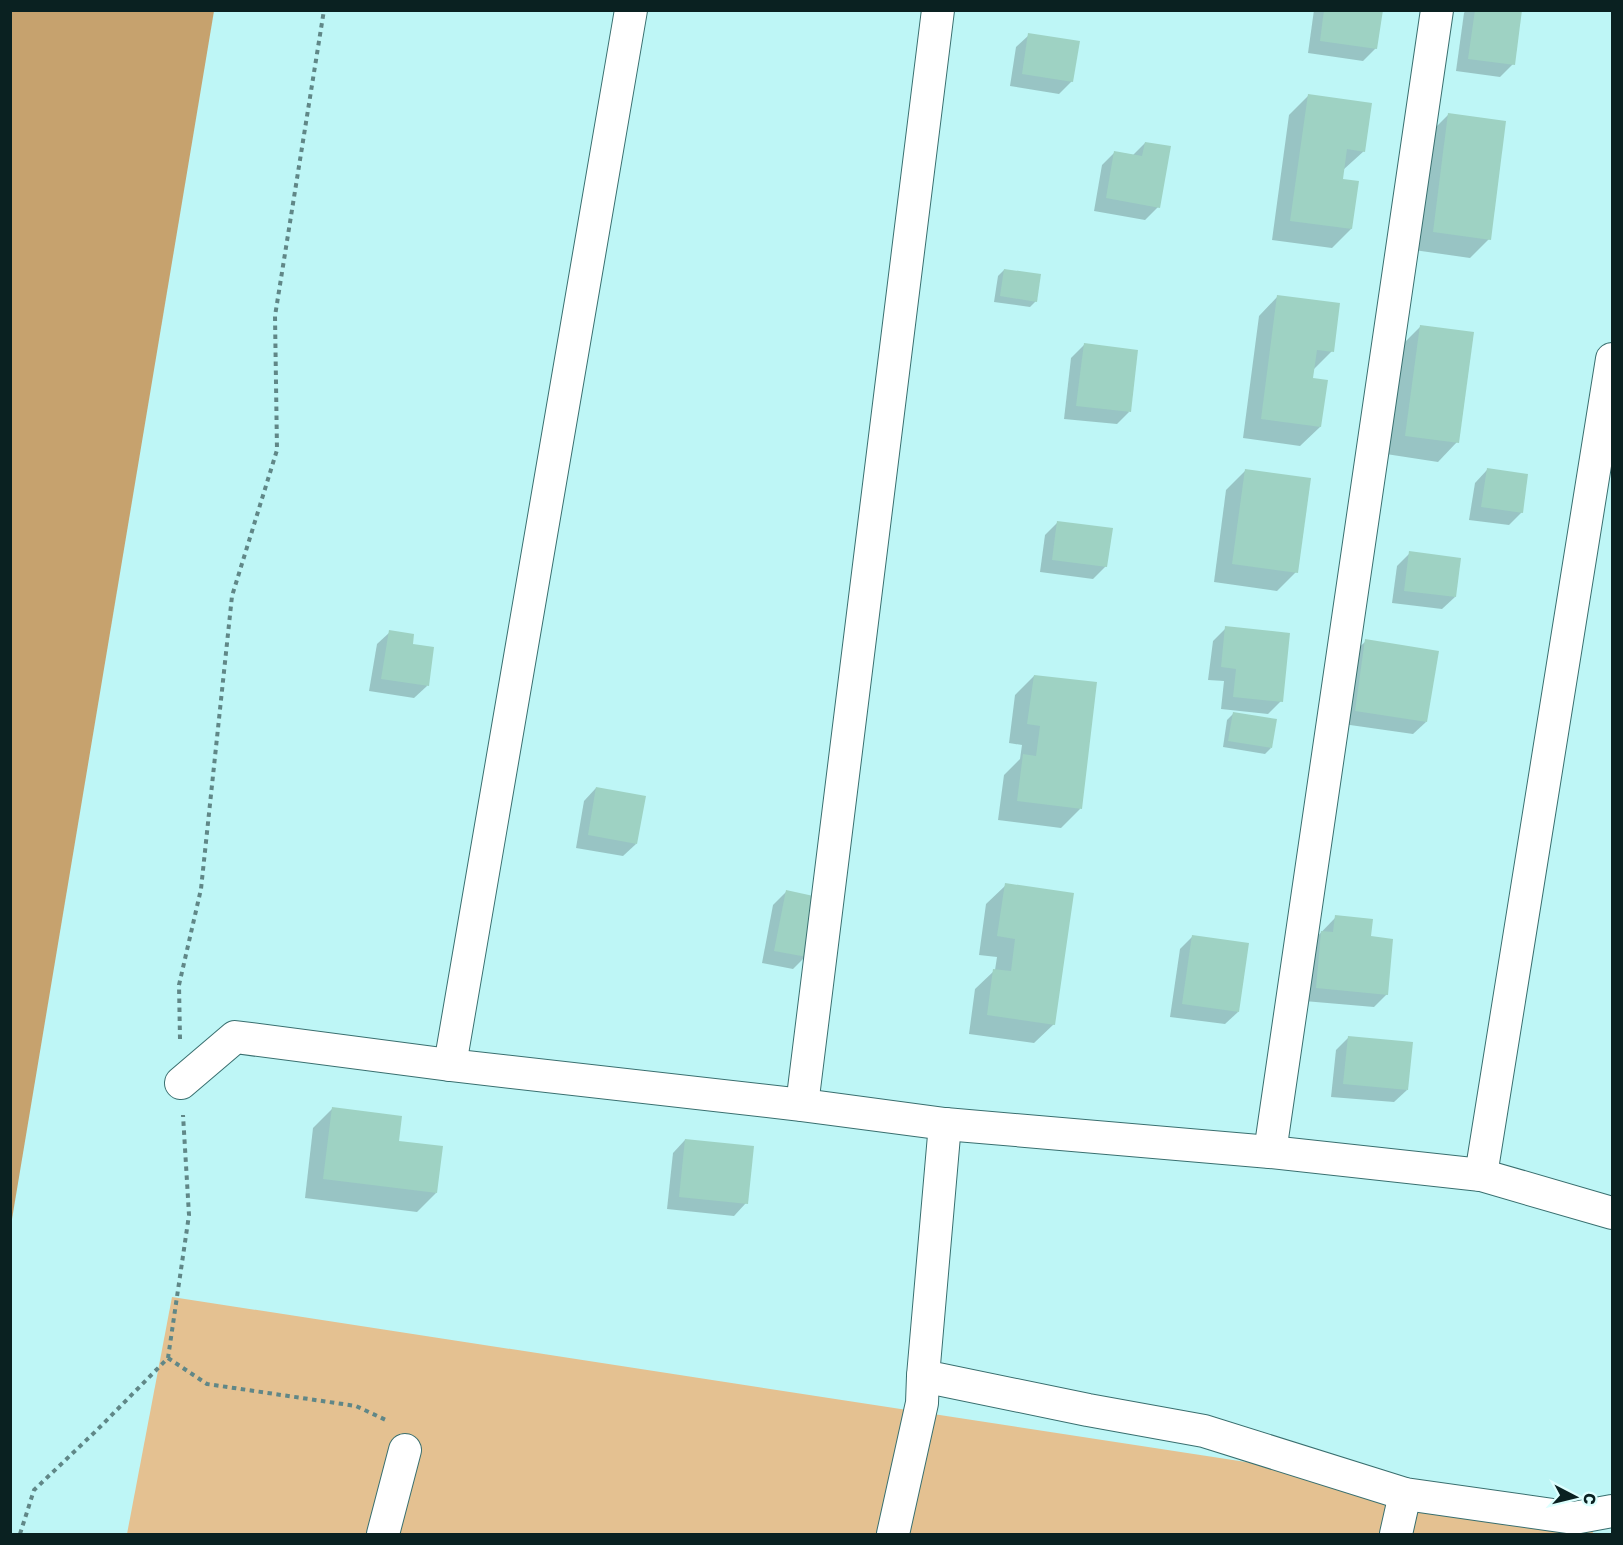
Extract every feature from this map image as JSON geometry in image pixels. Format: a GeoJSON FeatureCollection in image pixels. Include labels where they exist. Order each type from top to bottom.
{"type":"FeatureCollection","features":[{"type":"Feature","properties":{"kind":"street"},"geometry":{"type":"LineString","coordinates":[[450,1065],[631,10]]}},
{"type":"Feature","properties":{"kind":"street"},"geometry":{"type":"LineString","coordinates":[[802,1105],[938,10]]}},
{"type":"Feature","properties":{"kind":"street"},"geometry":{"type":"LineString","coordinates":[[1270,1152],[1437,10]]}},
{"type":"Feature","properties":{"kind":"street"},"geometry":{"type":"LineString","coordinates":[[1480,1174],[1612,358]]}},
{"type":"Feature","properties":{"kind":"street"},"geometry":{"type":"LineString","coordinates":[[181,1083],[235,1037],[945,1124],[1270,1152],[1480,1174],[1612,1213]]}},
{"type":"Feature","properties":{"kind":"street"},"geometry":{"type":"LineString","coordinates":[[892,1534],[922,1403],[945,1124]]}},
{"type":"Feature","properties":{"kind":"street"},"geometry":{"type":"LineString","coordinates":[[923,1376],[1204,1431],[1405,1494],[1574,1518],[1612,1511]]}},
{"type":"Feature","properties":{"kind":"street"},"geometry":{"type":"LineString","coordinates":[[382,1534],[405,1450]]}},
{"type":"Feature","properties":{"kind":"street"},"geometry":{"type":"LineString","coordinates":[[1396,1534],[1405,1494]]}},
{"type":"Feature","properties":{"kind":"path"},"geometry":{"type":"LineString","coordinates":[[20,1534],[33,1490],[97,1430],[168,1358],[189,1215],[181,1083],[179,985],[201,889],[232,596],[277,450],[275,316],[324,10]]}},
{"type":"Feature","properties":{"kind":"path"},"geometry":{"type":"LineString","coordinates":[[168,1358],[207,1384],[356,1406],[394,1425],[405,1450]]}},
{"type":"Feature","properties":{"kind":"shaded area"},"geometry":{"type":"Polygon","coordinates":[[[10,11],[214,11],[11,1225],[10,11]]]}},
{"type":"Feature","properties":{"kind":"shaded area"},"geometry":{"type":"Polygon","coordinates":[[[172,1297],[1591,1515],[1593,1534],[127,1534],[172,1297]]]}},
{"type":"Feature","properties":{"kind":"building"},"geometry":{"type":"Polygon","coordinates":[[[1324,10],[1383,10],[1377,49],[1320,41],[1324,10]]]}},
{"type":"Feature","properties":{"kind":"building"},"geometry":{"type":"Polygon","coordinates":[[[1475,10],[1522,10],[1515,65],[1468,59],[1475,10]]]}},
{"type":"Feature","properties":{"kind":"building"},"geometry":{"type":"Polygon","coordinates":[[[1028,33],[1080,41],[1073,82],[1022,74],[1028,33]]]}},
{"type":"Feature","properties":{"kind":"building"},"geometry":{"type":"Polygon","coordinates":[[[1308,94],[1372,103],[1365,152],[1347,149],[1343,179],[1359,181],[1352,229],[1290,221],[1308,94]]]}},
{"type":"Feature","properties":{"kind":"building"},"geometry":{"type":"Polygon","coordinates":[[[1448,113],[1506,121],[1491,240],[1433,232],[1448,113]]]}},
{"type":"Feature","properties":{"kind":"building"},"geometry":{"type":"Polygon","coordinates":[[[1145,142],[1171,146],[1160,208],[1106,198],[1114,151],[1142,156],[1145,142]]]}},
{"type":"Feature","properties":{"kind":"building"},"geometry":{"type":"Polygon","coordinates":[[[1004,269],[1041,274],[1037,302],[1000,296],[1004,269]]]}},
{"type":"Feature","properties":{"kind":"building"},"geometry":{"type":"Polygon","coordinates":[[[1277,295],[1340,303],[1334,352],[1317,350],[1313,378],[1328,380],[1321,427],[1261,419],[1277,295]]]}},
{"type":"Feature","properties":{"kind":"building"},"geometry":{"type":"Polygon","coordinates":[[[1420,325],[1474,332],[1459,443],[1405,436],[1420,325]]]}},
{"type":"Feature","properties":{"kind":"building"},"geometry":{"type":"Polygon","coordinates":[[[1084,343],[1138,350],[1131,412],[1076,406],[1084,343]]]}},
{"type":"Feature","properties":{"kind":"building"},"geometry":{"type":"Polygon","coordinates":[[[1487,468],[1528,474],[1523,513],[1481,507],[1487,468]]]}},
{"type":"Feature","properties":{"kind":"building"},"geometry":{"type":"Polygon","coordinates":[[[1245,469],[1311,478],[1298,573],[1232,564],[1245,469]]]}},
{"type":"Feature","properties":{"kind":"building"},"geometry":{"type":"Polygon","coordinates":[[[1057,521],[1113,528],[1107,567],[1052,560],[1057,521]]]}},
{"type":"Feature","properties":{"kind":"building"},"geometry":{"type":"Polygon","coordinates":[[[1409,551],[1461,558],[1456,597],[1404,591],[1409,551]]]}},
{"type":"Feature","properties":{"kind":"building"},"geometry":{"type":"Polygon","coordinates":[[[1225,626],[1290,633],[1283,702],[1233,697],[1236,669],[1221,667],[1225,626]]]}},
{"type":"Feature","properties":{"kind":"building"},"geometry":{"type":"Polygon","coordinates":[[[389,630],[414,634],[413,644],[434,647],[429,686],[381,679],[389,630]]]}},
{"type":"Feature","properties":{"kind":"building"},"geometry":{"type":"Polygon","coordinates":[[[1365,639],[1439,651],[1427,722],[1355,711],[1365,639]]]}},
{"type":"Feature","properties":{"kind":"building"},"geometry":{"type":"Polygon","coordinates":[[[1034,675],[1097,682],[1082,809],[1017,801],[1023,754],[1036,756],[1040,726],[1027,724],[1034,675]]]}},
{"type":"Feature","properties":{"kind":"building"},"geometry":{"type":"Polygon","coordinates":[[[1233,712],[1277,719],[1272,748],[1228,741],[1233,712]]]}},
{"type":"Feature","properties":{"kind":"building"},"geometry":{"type":"Polygon","coordinates":[[[596,787],[646,796],[637,844],[588,835],[596,787]]]}},
{"type":"Feature","properties":{"kind":"building"},"geometry":{"type":"Polygon","coordinates":[[[1005,883],[1074,893],[1055,1025],[987,1015],[993,969],[1011,971],[1015,939],[997,936],[1005,883]]]}},
{"type":"Feature","properties":{"kind":"building"},"geometry":{"type":"Polygon","coordinates":[[[786,890],[818,897],[807,957],[774,951],[786,890]]]}},
{"type":"Feature","properties":{"kind":"building"},"geometry":{"type":"Polygon","coordinates":[[[1335,915],[1373,919],[1371,936],[1393,939],[1388,995],[1316,988],[1321,931],[1333,932],[1335,915]]]}},
{"type":"Feature","properties":{"kind":"building"},"geometry":{"type":"Polygon","coordinates":[[[1192,935],[1249,943],[1239,1012],[1182,1004],[1192,935]]]}},
{"type":"Feature","properties":{"kind":"building"},"geometry":{"type":"Polygon","coordinates":[[[1348,1036],[1413,1042],[1408,1090],[1343,1084],[1348,1036]]]}},
{"type":"Feature","properties":{"kind":"building"},"geometry":{"type":"Polygon","coordinates":[[[332,1107],[402,1116],[399,1141],[443,1146],[437,1193],[323,1179],[332,1107]]]}},
{"type":"Feature","properties":{"kind":"building"},"geometry":{"type":"Polygon","coordinates":[[[685,1139],[754,1146],[748,1204],[679,1197],[685,1139]]]}}]}
